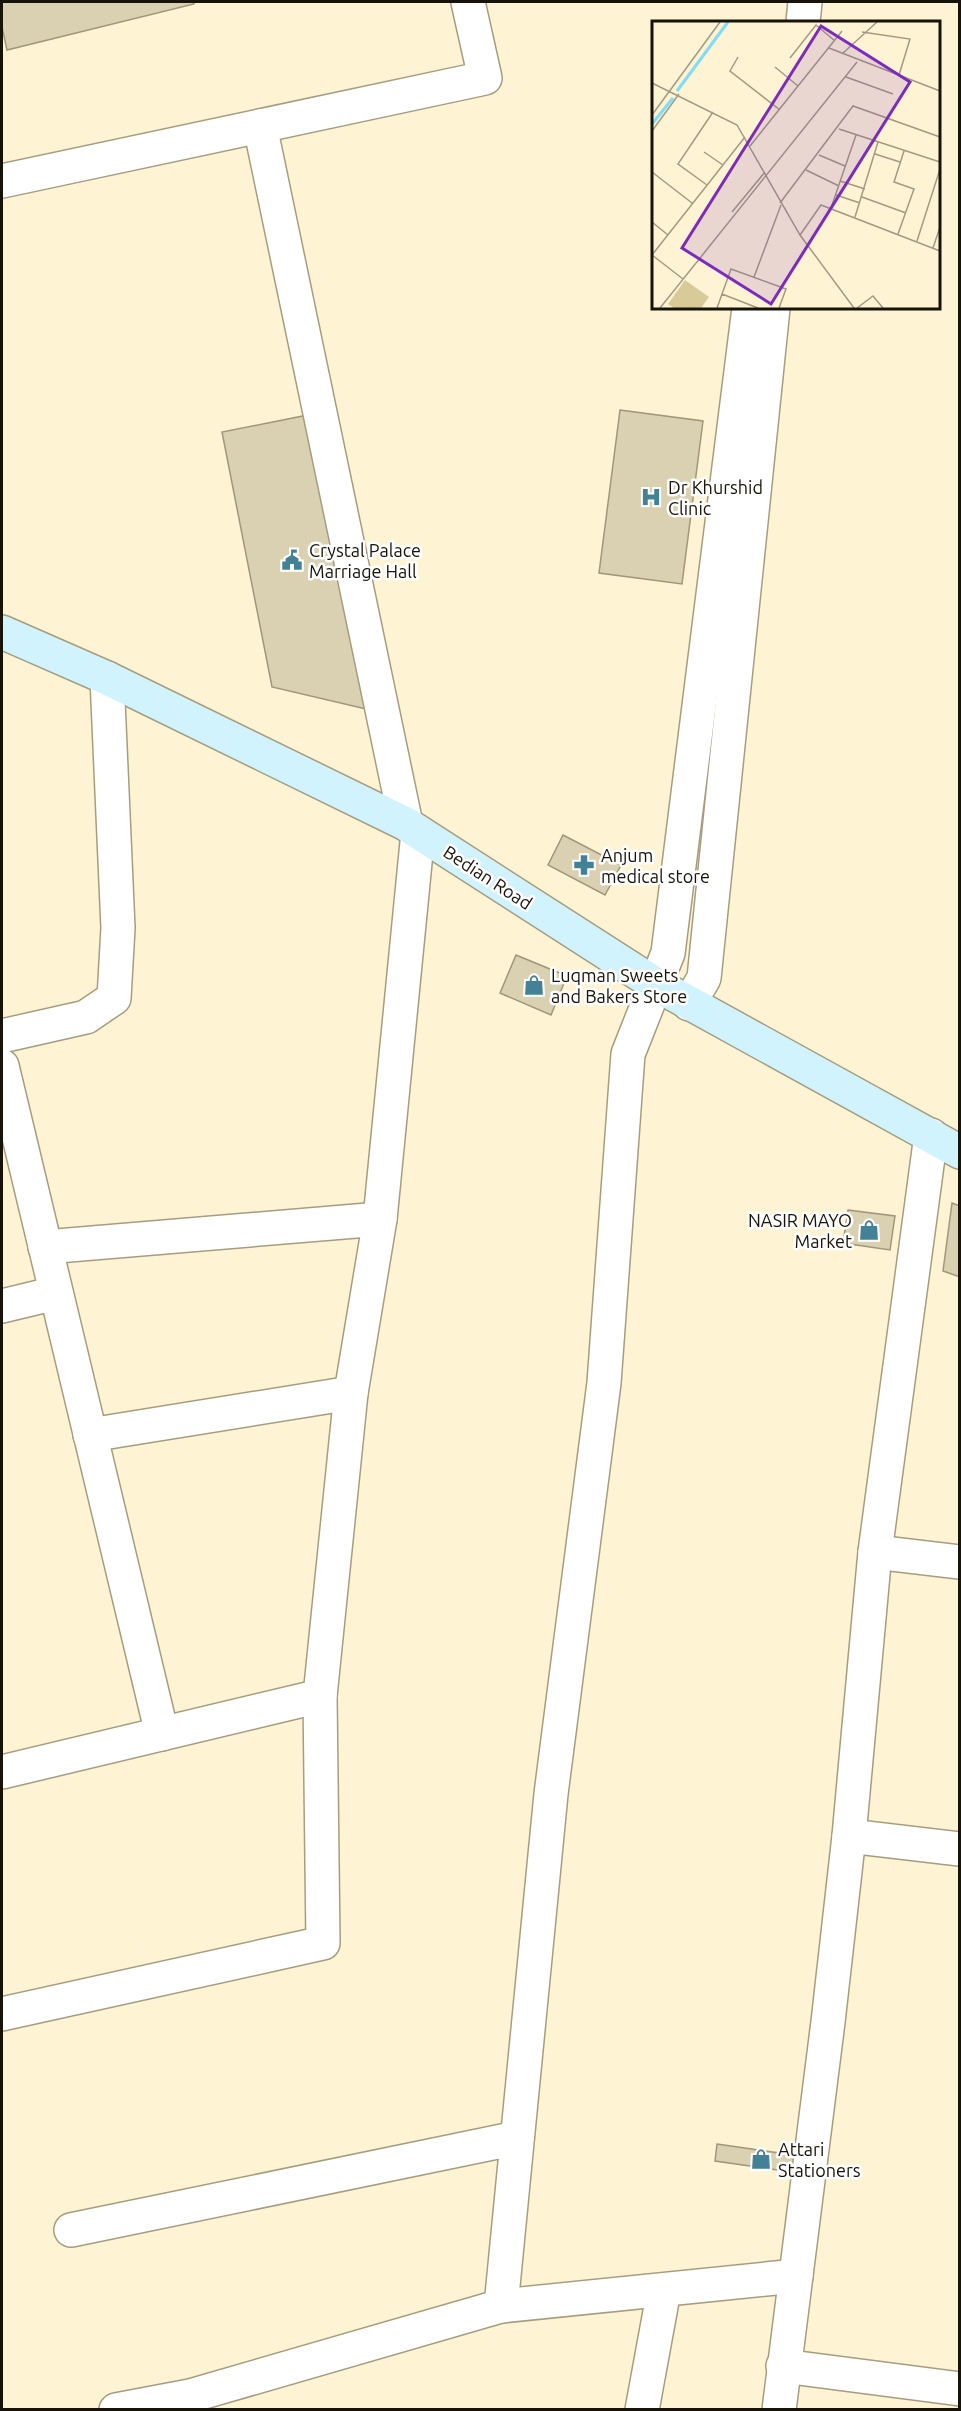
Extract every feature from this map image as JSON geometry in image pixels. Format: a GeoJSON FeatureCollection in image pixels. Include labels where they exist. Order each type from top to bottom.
{"type":"FeatureCollection","features":[{"type":"Feature","properties":{"kind":"main road","name":"Bedian Road"},"geometry":{"type":"LineString","coordinates":[[2,632],[107,678],[412,828],[655,984],[960,1152]]}},
{"type":"Feature","properties":{"kind":"street"},"geometry":{"type":"LineString","coordinates":[[2,181],[485,78],[468,2]]}},
{"type":"Feature","properties":{"kind":"street"},"geometry":{"type":"LineString","coordinates":[[781,21],[783,2]]}},
{"type":"Feature","properties":{"kind":"street"},"geometry":{"type":"LineString","coordinates":[[803,21],[805,2]]}},
{"type":"Feature","properties":{"kind":"street"},"geometry":{"type":"LineString","coordinates":[[2,2014],[323,1943],[320,1696],[351,1393],[380,1219],[412,828],[260,126]]}},
{"type":"Feature","properties":{"kind":"street"},"geometry":{"type":"LineString","coordinates":[[501,2306],[551,1794],[604,1383],[628,1054],[668,953],[749,309]]}},
{"type":"Feature","properties":{"kind":"street"},"geometry":{"type":"LineString","coordinates":[[689,1004],[704,978],[773,309]]}},
{"type":"Feature","properties":{"kind":"street"},"geometry":{"type":"LineString","coordinates":[[2,1036],[86,1017],[114,998],[118,928],[107,678]]}},
{"type":"Feature","properties":{"kind":"street"},"geometry":{"type":"LineString","coordinates":[[694,760],[726,762]]}},
{"type":"Feature","properties":{"kind":"street"},"geometry":{"type":"LineString","coordinates":[[2,1066],[14,1171],[45,1247],[162,1734]]}},
{"type":"Feature","properties":{"kind":"street"},"geometry":{"type":"LineString","coordinates":[[779,2409],[849,1836],[875,1552],[931,1135]]}},
{"type":"Feature","properties":{"kind":"street"},"geometry":{"type":"LineString","coordinates":[[45,1247],[380,1219]]}},
{"type":"Feature","properties":{"kind":"street"},"geometry":{"type":"LineString","coordinates":[[2,1306],[56,1293]]}},
{"type":"Feature","properties":{"kind":"street"},"geometry":{"type":"LineString","coordinates":[[90,1435],[351,1393]]}},
{"type":"Feature","properties":{"kind":"street"},"geometry":{"type":"LineString","coordinates":[[875,1552],[960,1562]]}},
{"type":"Feature","properties":{"kind":"street"},"geometry":{"type":"LineString","coordinates":[[2,1772],[320,1696]]}},
{"type":"Feature","properties":{"kind":"street"},"geometry":{"type":"LineString","coordinates":[[849,1836],[960,1849]]}},
{"type":"Feature","properties":{"kind":"street"},"geometry":{"type":"LineString","coordinates":[[71,2230],[517,2138]]}},
{"type":"Feature","properties":{"kind":"street"},"geometry":{"type":"LineString","coordinates":[[116,2409],[189,2396],[501,2306],[796,2276]]}},
{"type":"Feature","properties":{"kind":"street"},"geometry":{"type":"LineString","coordinates":[[642,2409],[663,2290]]}},
{"type":"Feature","properties":{"kind":"street"},"geometry":{"type":"LineString","coordinates":[[783,2366],[960,2389]]}},
{"type":"Feature","properties":{"kind":"building"},"geometry":{"type":"Polygon","coordinates":[[[2,2],[194,2],[194,4],[7,50],[2,27],[2,2]]]}},
{"type":"Feature","properties":{"kind":"building","name":"Dr Khurshid Clinic"},"geometry":{"type":"Polygon","coordinates":[[[620,410],[703,421],[682,584],[599,573],[620,410]]]}},
{"type":"Feature","properties":{"kind":"building","name":"Crystal Palace Marriage Hall"},"geometry":{"type":"Polygon","coordinates":[[[308,415],[366,709],[272,687],[222,432],[308,415]]]}},
{"type":"Feature","properties":{"kind":"building","name":"Anjum medical store"},"geometry":{"type":"Polygon","coordinates":[[[563,835],[621,865],[605,895],[548,865],[563,835]]]}},
{"type":"Feature","properties":{"kind":"building","name":"Luqman Sweets and Bakers Store"},"geometry":{"type":"Polygon","coordinates":[[[516,955],[567,976],[551,1015],[500,993],[516,955]]]}},
{"type":"Feature","properties":{"kind":"building"},"geometry":{"type":"Polygon","coordinates":[[[952,1203],[960,1206],[960,1277],[943,1271],[952,1203]]]}},
{"type":"Feature","properties":{"kind":"building","name":"NASIR MAYO Market"},"geometry":{"type":"Polygon","coordinates":[[[848,1210],[895,1216],[890,1250],[843,1243],[848,1210]]]}},
{"type":"Feature","properties":{"kind":"building","name":"Attari Stationers"},"geometry":{"type":"Polygon","coordinates":[[[717,2144],[807,2157],[805,2174],[715,2161],[717,2144]]]}},
{"type":"Feature","properties":{"kind":"place","name":"Dr Khurshid Clinic"},"geometry":{"type":"Point","coordinates":[651,497]}},
{"type":"Feature","properties":{"kind":"place","name":"Crystal Palace Marriage Hall"},"geometry":{"type":"Point","coordinates":[292,560]}},
{"type":"Feature","properties":{"kind":"place","name":"Anjum medical store"},"geometry":{"type":"Point","coordinates":[584,865]}},
{"type":"Feature","properties":{"kind":"place","name":"Luqman Sweets and Bakers Store"},"geometry":{"type":"Point","coordinates":[534,985]}},
{"type":"Feature","properties":{"kind":"place","name":"NASIR MAYO Market"},"geometry":{"type":"Point","coordinates":[869,1230]}},
{"type":"Feature","properties":{"kind":"place","name":"Attari Stationers"},"geometry":{"type":"Point","coordinates":[761,2159]}}]}
